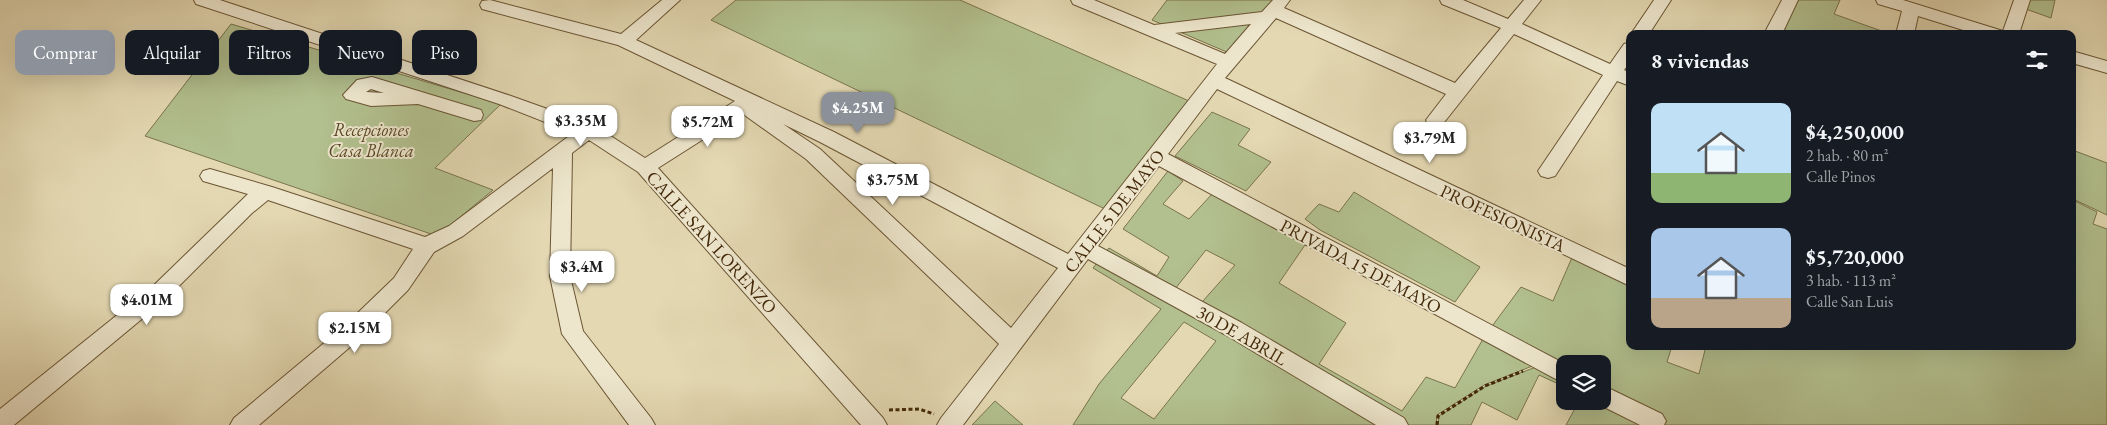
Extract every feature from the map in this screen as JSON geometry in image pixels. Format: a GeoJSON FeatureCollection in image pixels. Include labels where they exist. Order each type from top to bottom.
{"type":"FeatureCollection","features":[{"type":"Feature","properties":{"kind":"street","name":"CALLE SAN LORENZO"},"geometry":{"type":"LineString","coordinates":[[202,0],[457,84],[588,131],[645,167],[871,420]]}},
{"type":"Feature","properties":{"kind":"street"},"geometry":{"type":"LineString","coordinates":[[523,14],[539,0]]}},
{"type":"Feature","properties":{"kind":"street"},"geometry":{"type":"LineString","coordinates":[[624,41],[672,0]]}},
{"type":"Feature","properties":{"kind":"street"},"geometry":{"type":"LineString","coordinates":[[1079,0],[1228,62]]}},
{"type":"Feature","properties":{"kind":"street"},"geometry":{"type":"LineString","coordinates":[[1448,0],[1513,26],[1622,76]]}},
{"type":"Feature","properties":{"kind":"street"},"geometry":{"type":"LineString","coordinates":[[1435,120],[1533,0]]}},
{"type":"Feature","properties":{"kind":"street"},"geometry":{"type":"LineString","coordinates":[[1643,30],[1663,0]]}},
{"type":"Feature","properties":{"kind":"street"},"geometry":{"type":"LineString","coordinates":[[1776,30],[1790,0]]}},
{"type":"Feature","properties":{"kind":"street"},"geometry":{"type":"LineString","coordinates":[[1884,0],[1983,30]]}},
{"type":"Feature","properties":{"kind":"street"},"geometry":{"type":"LineString","coordinates":[[2011,30],[2022,0]]}},
{"type":"Feature","properties":{"kind":"street"},"geometry":{"type":"LineString","coordinates":[[488,5],[624,41],[747,103],[828,137],[1072,266]]}},
{"type":"Feature","properties":{"kind":"street"},"geometry":{"type":"LineString","coordinates":[[1906,30],[1911,8]]}},
{"type":"Feature","properties":{"kind":"street"},"geometry":{"type":"LineString","coordinates":[[1155,30],[1274,9],[1458,92]]}},
{"type":"Feature","properties":{"kind":"street","name":"CALLE 5 DE MAYO"},"geometry":{"type":"LineString","coordinates":[[949,425],[1228,62],[1274,9]]}},
{"type":"Feature","properties":{"kind":"street"},"geometry":{"type":"LineString","coordinates":[[2076,58],[2107,67]]}},
{"type":"Feature","properties":{"kind":"street"},"geometry":{"type":"LineString","coordinates":[[1548,171],[1622,76],[1626,62]]}},
{"type":"Feature","properties":{"kind":"street","name":"PROFESIONISTA"},"geometry":{"type":"LineString","coordinates":[[1215,81],[1626,276]]}},
{"type":"Feature","properties":{"kind":"street"},"geometry":{"type":"LineString","coordinates":[[438,105],[457,84]]}},
{"type":"Feature","properties":{"kind":"street"},"geometry":{"type":"LineString","coordinates":[[417,98],[474,115]]}},
{"type":"Feature","properties":{"kind":"street"},"geometry":{"type":"LineString","coordinates":[[645,167],[747,103]]}},
{"type":"Feature","properties":{"kind":"street"},"geometry":{"type":"LineString","coordinates":[[747,103],[813,154],[1012,343]]}},
{"type":"Feature","properties":{"kind":"street"},"geometry":{"type":"LineString","coordinates":[[242,425],[349,336],[401,284],[427,246],[456,231],[588,131]]}},
{"type":"Feature","properties":{"kind":"street"},"geometry":{"type":"LineString","coordinates":[[563,149],[560,276],[573,334],[643,425]]}},
{"type":"Feature","properties":{"kind":"street","name":"PRIVADA 15 DE MAYO"},"geometry":{"type":"LineString","coordinates":[[1156,156],[1556,371]]}},
{"type":"Feature","properties":{"kind":"street"},"geometry":{"type":"LineString","coordinates":[[210,176],[265,192],[427,246]]}},
{"type":"Feature","properties":{"kind":"street"},"geometry":{"type":"LineString","coordinates":[[0,423],[159,293],[245,208],[265,192]]}},
{"type":"Feature","properties":{"kind":"street","name":"30 DE ABRIL"},"geometry":{"type":"LineString","coordinates":[[1085,248],[1234,329],[1396,425]]}},
{"type":"Feature","properties":{"kind":"street"},"geometry":{"type":"LineString","coordinates":[[1611,400],[1654,421]]}},
{"type":"Feature","properties":{"kind":"path"},"geometry":{"type":"LineString","coordinates":[[1436,425],[1438,416],[1485,386],[1542,364]]}},
{"type":"Feature","properties":{"kind":"path"},"geometry":{"type":"LineString","coordinates":[[871,420],[884,411],[910,409],[930,411],[949,425]]}},
{"type":"Feature","properties":{"kind":"green space"},"geometry":{"type":"Polygon","coordinates":[[[736,0],[960,0],[1189,101],[1105,209],[711,20],[736,0]]]}},
{"type":"Feature","properties":{"kind":"green space"},"geometry":{"type":"Polygon","coordinates":[[[1167,0],[1273,0],[1229,53],[1152,20],[1167,0]]]}},
{"type":"Feature","properties":{"kind":"green space"},"geometry":{"type":"Polygon","coordinates":[[[1793,0],[1840,0],[1834,14],[1879,30],[1777,30],[1793,0]]]}},
{"type":"Feature","properties":{"kind":"green space"},"geometry":{"type":"Polygon","coordinates":[[[2023,0],[2055,0],[2051,18],[2020,7],[2023,0]]]}},
{"type":"Feature","properties":{"kind":"green space","name":"Recepciones Casa Blanca"},"geometry":{"type":"Polygon","coordinates":[[[231,24],[251,30],[229,30],[229,75],[309,75],[309,47],[319,50],[319,75],[402,75],[501,104],[435,168],[493,190],[437,236],[145,136],[192,75],[219,75],[219,40],[231,24]]]}},
{"type":"Feature","properties":{"kind":"green space"},"geometry":{"type":"Polygon","coordinates":[[[1212,112],[1250,129],[1238,145],[1271,162],[1246,191],[1175,156],[1212,112]]]}},
{"type":"Feature","properties":{"kind":"green space"},"geometry":{"type":"Polygon","coordinates":[[[2076,151],[2107,163],[2107,215],[2076,200],[2076,151]]]}},
{"type":"Feature","properties":{"kind":"green space"},"geometry":{"type":"Polygon","coordinates":[[[1168,171],[1183,181],[1163,204],[1189,219],[1213,193],[1305,245],[1279,283],[1346,323],[1319,364],[1402,411],[1426,377],[1455,388],[1483,339],[1535,365],[1484,385],[1437,415],[1436,425],[1073,425],[1099,384],[1161,309],[1093,268],[1109,248],[1157,276],[1169,257],[1123,229],[1168,171]],[[1206,250],[1175,289],[1194,311],[1235,265],[1206,250]],[[1184,322],[1121,398],[1154,419],[1216,341],[1184,322]]]}},
{"type":"Feature","properties":{"kind":"green space"},"geometry":{"type":"Polygon","coordinates":[[[1354,192],[1480,267],[1455,302],[1320,230],[1305,219],[1319,204],[1339,212],[1354,192]]]}},
{"type":"Feature","properties":{"kind":"green space"},"geometry":{"type":"Polygon","coordinates":[[[2076,202],[2097,212],[2093,224],[2107,229],[2107,425],[1566,425],[1574,410],[1611,410],[1611,355],[1556,355],[1556,383],[1539,375],[1517,420],[1482,402],[1471,425],[1438,425],[1439,416],[1486,386],[1544,364],[1487,333],[1521,287],[1553,301],[1574,253],[1626,277],[1626,350],[1671,350],[1667,362],[1699,374],[1705,350],[2076,350],[2076,202]]]}},
{"type":"Feature","properties":{"kind":"green space"},"geometry":{"type":"Polygon","coordinates":[[[995,401],[1023,425],[972,425],[995,401]]]}}]}
